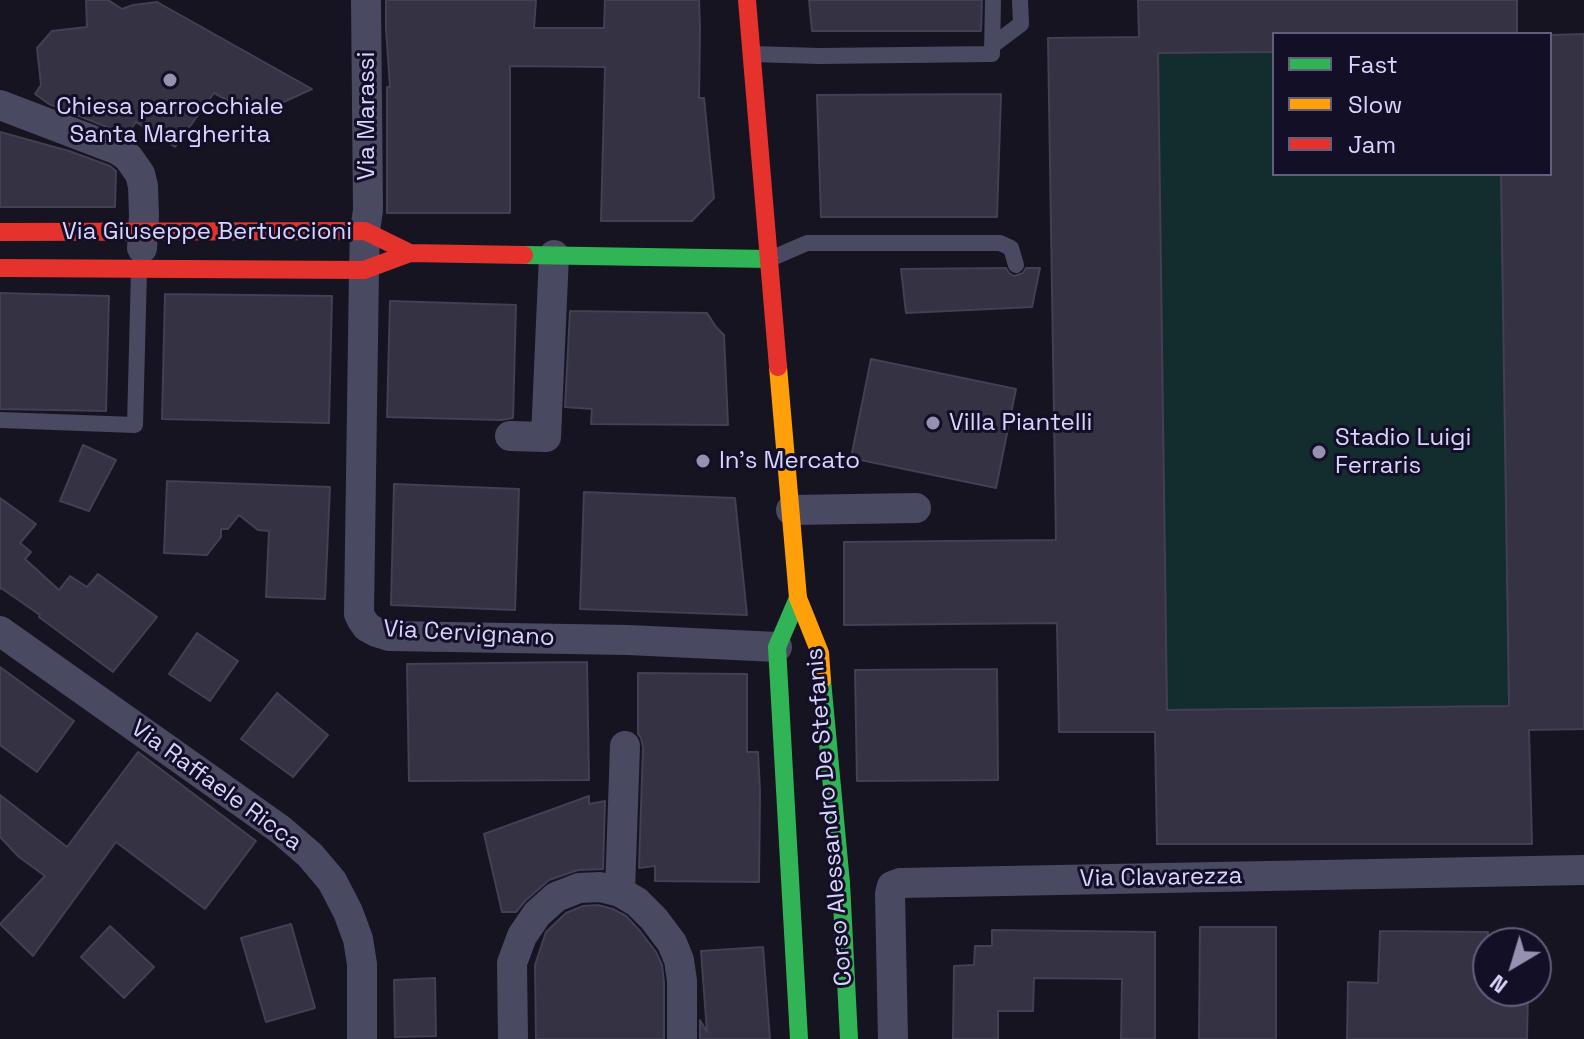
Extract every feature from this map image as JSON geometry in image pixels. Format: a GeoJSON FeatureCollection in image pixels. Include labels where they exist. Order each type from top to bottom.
{"type":"FeatureCollection","features":[{"type":"Feature","properties":{"kind":"main road","name":"Corso Alessandro De Stefanis"},"geometry":{"type":"LineString","coordinates":[[747,0],[798,598],[820,653],[841,883],[849,1039]]}},
{"type":"Feature","properties":{"kind":"main road","name":"Via Giuseppe Bertuccioni"},"geometry":{"type":"LineString","coordinates":[[0,232],[144,224],[365,231],[410,253]]}},
{"type":"Feature","properties":{"kind":"main road","name":"Via Giuseppe Bertuccioni"},"geometry":{"type":"LineString","coordinates":[[0,268],[364,270],[410,253],[769,259]]}},
{"type":"Feature","properties":{"kind":"main road","name":"Corso Alessandro De Stefanis"},"geometry":{"type":"LineString","coordinates":[[798,598],[777,647],[799,1039]]}},
{"type":"Feature","properties":{"kind":"street","name":"Via Marassi"},"geometry":{"type":"LineString","coordinates":[[365,231],[368,210],[366,0]]}},
{"type":"Feature","properties":{"kind":"street"},"geometry":{"type":"LineString","coordinates":[[0,105],[118,150],[128,157],[140,174],[143,186],[144,224],[139,269]]}},
{"type":"Feature","properties":{"kind":"street","name":"Via Cervignano"},"geometry":{"type":"LineString","coordinates":[[365,231],[359,614],[367,627],[389,636],[628,640],[777,647]]}},
{"type":"Feature","properties":{"kind":"street"},"geometry":{"type":"LineString","coordinates":[[510,436],[546,437],[554,255]]}},
{"type":"Feature","properties":{"kind":"street"},"geometry":{"type":"LineString","coordinates":[[791,510],[916,508]]}},
{"type":"Feature","properties":{"kind":"street","name":"Via Raffaele Ricca"},"geometry":{"type":"LineString","coordinates":[[0,631],[281,830],[310,855],[332,881],[358,939],[362,964],[362,1039]]}},
{"type":"Feature","properties":{"kind":"street"},"geometry":{"type":"LineString","coordinates":[[620,892],[625,746]]}},
{"type":"Feature","properties":{"kind":"street","name":"Via Clavarezza"},"geometry":{"type":"LineString","coordinates":[[893,1039],[890,894],[892,886],[900,883],[1584,870]]}},
{"type":"Feature","properties":{"kind":"street"},"geometry":{"type":"LineString","coordinates":[[513,1039],[512,963],[528,925],[556,897],[579,888],[600,887],[620,892],[637,902],[672,943],[679,960],[682,981],[682,1039]]}},
{"type":"Feature","properties":{"kind":"lane"},"geometry":{"type":"LineString","coordinates":[[751,54],[992,54],[993,0]]}},
{"type":"Feature","properties":{"kind":"lane"},"geometry":{"type":"LineString","coordinates":[[993,45],[1021,24],[1020,0]]}},
{"type":"Feature","properties":{"kind":"lane"},"geometry":{"type":"LineString","coordinates":[[144,224],[186,219]]}},
{"type":"Feature","properties":{"kind":"lane"},"geometry":{"type":"LineString","coordinates":[[769,259],[807,243],[1000,243],[1011,248],[1016,265]]}},
{"type":"Feature","properties":{"kind":"lane","name":"Via Giuseppe Bertuccioni"},"geometry":{"type":"LineString","coordinates":[[0,420],[135,425],[139,269]]}},
{"type":"Feature","properties":{"kind":"green space","name":"Stadio Luigi Ferraris"},"geometry":{"type":"Polygon","coordinates":[[[1138,0],[1517,0],[1517,32],[1272,32],[1272,176],[1552,176],[1552,35],[1584,34],[1584,729],[1529,730],[1157,844],[1155,732],[1059,732],[1048,39],[1139,37],[1138,0]]]}},
{"type":"Feature","properties":{"kind":"building","name":"Chiesa parrocchiale Santa Margherita"},"geometry":{"type":"Polygon","coordinates":[[[86,0],[108,0],[122,9],[157,2],[312,89],[255,115],[214,93],[175,147],[136,122],[127,135],[49,104],[35,94],[41,85],[37,48],[52,31],[87,27],[86,0]]]}},
{"type":"Feature","properties":{"kind":"building"},"geometry":{"type":"Polygon","coordinates":[[[386,0],[536,0],[534,28],[604,28],[605,0],[699,0],[699,98],[704,98],[714,198],[692,221],[601,221],[605,67],[510,66],[510,213],[387,213],[387,87],[390,87],[386,0]]]}},
{"type":"Feature","properties":{"kind":"building"},"geometry":{"type":"Polygon","coordinates":[[[809,0],[982,0],[981,31],[812,31],[809,0]]]}},
{"type":"Feature","properties":{"kind":"building"},"geometry":{"type":"Polygon","coordinates":[[[1138,0],[1517,0],[1517,32],[1272,32],[1272,52],[1158,53],[1167,710],[1509,706],[1501,176],[1552,176],[1552,35],[1584,34],[1584,729],[1529,730],[1532,844],[1157,844],[1155,732],[1059,732],[1057,623],[844,625],[844,542],[1056,540],[1048,38],[1139,37],[1138,0]]]}},
{"type":"Feature","properties":{"kind":"building"},"geometry":{"type":"Polygon","coordinates":[[[1001,94],[997,217],[821,217],[817,95],[1001,94]]]}},
{"type":"Feature","properties":{"kind":"building"},"geometry":{"type":"Polygon","coordinates":[[[0,132],[110,166],[116,171],[115,207],[0,207],[0,132]]]}},
{"type":"Feature","properties":{"kind":"building"},"geometry":{"type":"Polygon","coordinates":[[[1006,268],[1014,276],[1023,273],[1026,268],[1040,268],[1032,307],[906,313],[901,269],[1006,268]]]}},
{"type":"Feature","properties":{"kind":"building"},"geometry":{"type":"Polygon","coordinates":[[[0,293],[109,296],[106,411],[0,409],[0,293]]]}},
{"type":"Feature","properties":{"kind":"building"},"geometry":{"type":"Polygon","coordinates":[[[165,294],[332,296],[329,423],[162,419],[165,294]]]}},
{"type":"Feature","properties":{"kind":"building"},"geometry":{"type":"Polygon","coordinates":[[[390,301],[516,305],[513,418],[387,417],[390,301]]]}},
{"type":"Feature","properties":{"kind":"building"},"geometry":{"type":"Polygon","coordinates":[[[570,311],[707,313],[724,335],[728,425],[591,424],[592,409],[565,407],[570,311]]]}},
{"type":"Feature","properties":{"kind":"building","name":"Villa Piantelli"},"geometry":{"type":"Polygon","coordinates":[[[871,359],[1016,389],[996,488],[851,458],[871,359]]]}},
{"type":"Feature","properties":{"kind":"building"},"geometry":{"type":"Polygon","coordinates":[[[83,445],[116,460],[89,511],[60,501],[83,445]]]}},
{"type":"Feature","properties":{"kind":"building"},"geometry":{"type":"Polygon","coordinates":[[[167,481],[330,487],[325,599],[266,597],[269,531],[258,530],[239,515],[228,529],[221,529],[221,537],[207,555],[164,553],[167,481]]]}},
{"type":"Feature","properties":{"kind":"building"},"geometry":{"type":"Polygon","coordinates":[[[394,484],[519,489],[515,610],[391,605],[394,484]]]}},
{"type":"Feature","properties":{"kind":"building"},"geometry":{"type":"Polygon","coordinates":[[[584,492],[735,498],[747,615],[580,609],[584,492]]]}},
{"type":"Feature","properties":{"kind":"building"},"geometry":{"type":"Polygon","coordinates":[[[0,498],[36,524],[20,543],[31,552],[25,559],[59,590],[70,576],[87,587],[98,574],[157,617],[113,672],[40,615],[0,589],[0,498]]]}},
{"type":"Feature","properties":{"kind":"building"},"geometry":{"type":"Polygon","coordinates":[[[197,633],[238,661],[210,701],[169,674],[197,633]]]}},
{"type":"Feature","properties":{"kind":"building"},"geometry":{"type":"Polygon","coordinates":[[[587,662],[589,780],[409,781],[407,664],[587,662]]]}},
{"type":"Feature","properties":{"kind":"building"},"geometry":{"type":"Polygon","coordinates":[[[0,667],[74,721],[37,772],[0,745],[0,667]]]}},
{"type":"Feature","properties":{"kind":"building"},"geometry":{"type":"Polygon","coordinates":[[[997,669],[998,780],[857,781],[855,670],[997,669]]]}},
{"type":"Feature","properties":{"kind":"building"},"geometry":{"type":"Polygon","coordinates":[[[638,673],[747,674],[747,752],[758,752],[759,882],[655,881],[655,866],[639,868],[643,747],[638,734],[638,673]]]}},
{"type":"Feature","properties":{"kind":"building"},"geometry":{"type":"Polygon","coordinates":[[[277,693],[328,735],[293,777],[241,739],[277,693]]]}},
{"type":"Feature","properties":{"kind":"building"},"geometry":{"type":"Polygon","coordinates":[[[138,752],[256,841],[205,909],[116,842],[33,956],[0,924],[45,876],[19,857],[0,837],[0,795],[67,847],[138,752]]]}},
{"type":"Feature","properties":{"kind":"building"},"geometry":{"type":"Polygon","coordinates":[[[589,796],[589,804],[605,801],[603,869],[578,870],[549,880],[516,912],[502,912],[484,834],[589,796]]]}},
{"type":"Feature","properties":{"kind":"building"},"geometry":{"type":"Polygon","coordinates":[[[598,905],[626,916],[656,952],[662,965],[664,982],[664,1039],[536,1039],[535,965],[546,932],[566,913],[583,906],[598,905]]]}},
{"type":"Feature","properties":{"kind":"building"},"geometry":{"type":"Polygon","coordinates":[[[291,924],[315,1008],[266,1022],[241,938],[291,924]]]}},
{"type":"Feature","properties":{"kind":"building"},"geometry":{"type":"Polygon","coordinates":[[[110,926],[154,967],[124,998],[81,957],[110,926]]]}},
{"type":"Feature","properties":{"kind":"building"},"geometry":{"type":"Polygon","coordinates":[[[1200,927],[1276,927],[1276,1039],[1199,1039],[1200,927]]]}},
{"type":"Feature","properties":{"kind":"building"},"geometry":{"type":"Polygon","coordinates":[[[992,930],[1155,932],[1155,1039],[1121,1039],[1122,979],[1034,978],[1033,1011],[998,1011],[998,1039],[953,1039],[954,966],[974,965],[975,946],[992,946],[992,930]]]}},
{"type":"Feature","properties":{"kind":"building"},"geometry":{"type":"Polygon","coordinates":[[[1380,931],[1472,932],[1472,1007],[1528,1007],[1527,1039],[1347,1039],[1348,982],[1378,983],[1380,931]]]}},
{"type":"Feature","properties":{"kind":"building"},"geometry":{"type":"Polygon","coordinates":[[[763,947],[770,1039],[700,1039],[700,1020],[707,1032],[701,951],[763,947]]]}},
{"type":"Feature","properties":{"kind":"building"},"geometry":{"type":"Polygon","coordinates":[[[435,978],[436,1036],[395,1037],[394,980],[435,978]]]}},
{"type":"Feature","properties":{"kind":"traffic: fast"},"geometry":{"type":"LineString","coordinates":[[524,255],[769,259]]}},
{"type":"Feature","properties":{"kind":"traffic: fast"},"geometry":{"type":"LineString","coordinates":[[798,598],[777,647],[799,1039]]}},
{"type":"Feature","properties":{"kind":"traffic: fast"},"geometry":{"type":"LineString","coordinates":[[822,680],[841,883],[849,1039]]}},
{"type":"Feature","properties":{"kind":"traffic: slow"},"geometry":{"type":"LineString","coordinates":[[778,367],[798,598],[820,653],[822,680]]}},
{"type":"Feature","properties":{"kind":"traffic: jam"},"geometry":{"type":"LineString","coordinates":[[747,0],[778,367]]}},
{"type":"Feature","properties":{"kind":"traffic: jam"},"geometry":{"type":"LineString","coordinates":[[0,232],[365,231],[410,253]]}},
{"type":"Feature","properties":{"kind":"traffic: jam"},"geometry":{"type":"LineString","coordinates":[[0,268],[364,270],[410,253],[524,255]]}},
{"type":"Feature","properties":{"kind":"place","name":"Chiesa parrocchiale Santa Margherita"},"geometry":{"type":"Point","coordinates":[170,80]}},
{"type":"Feature","properties":{"kind":"place","name":"Villa Piantelli"},"geometry":{"type":"Point","coordinates":[933,423]}},
{"type":"Feature","properties":{"kind":"place","name":"Stadio Luigi Ferraris"},"geometry":{"type":"Point","coordinates":[1319,452]}},
{"type":"Feature","properties":{"kind":"place","name":"In's Mercato"},"geometry":{"type":"Point","coordinates":[703,461]}}]}
